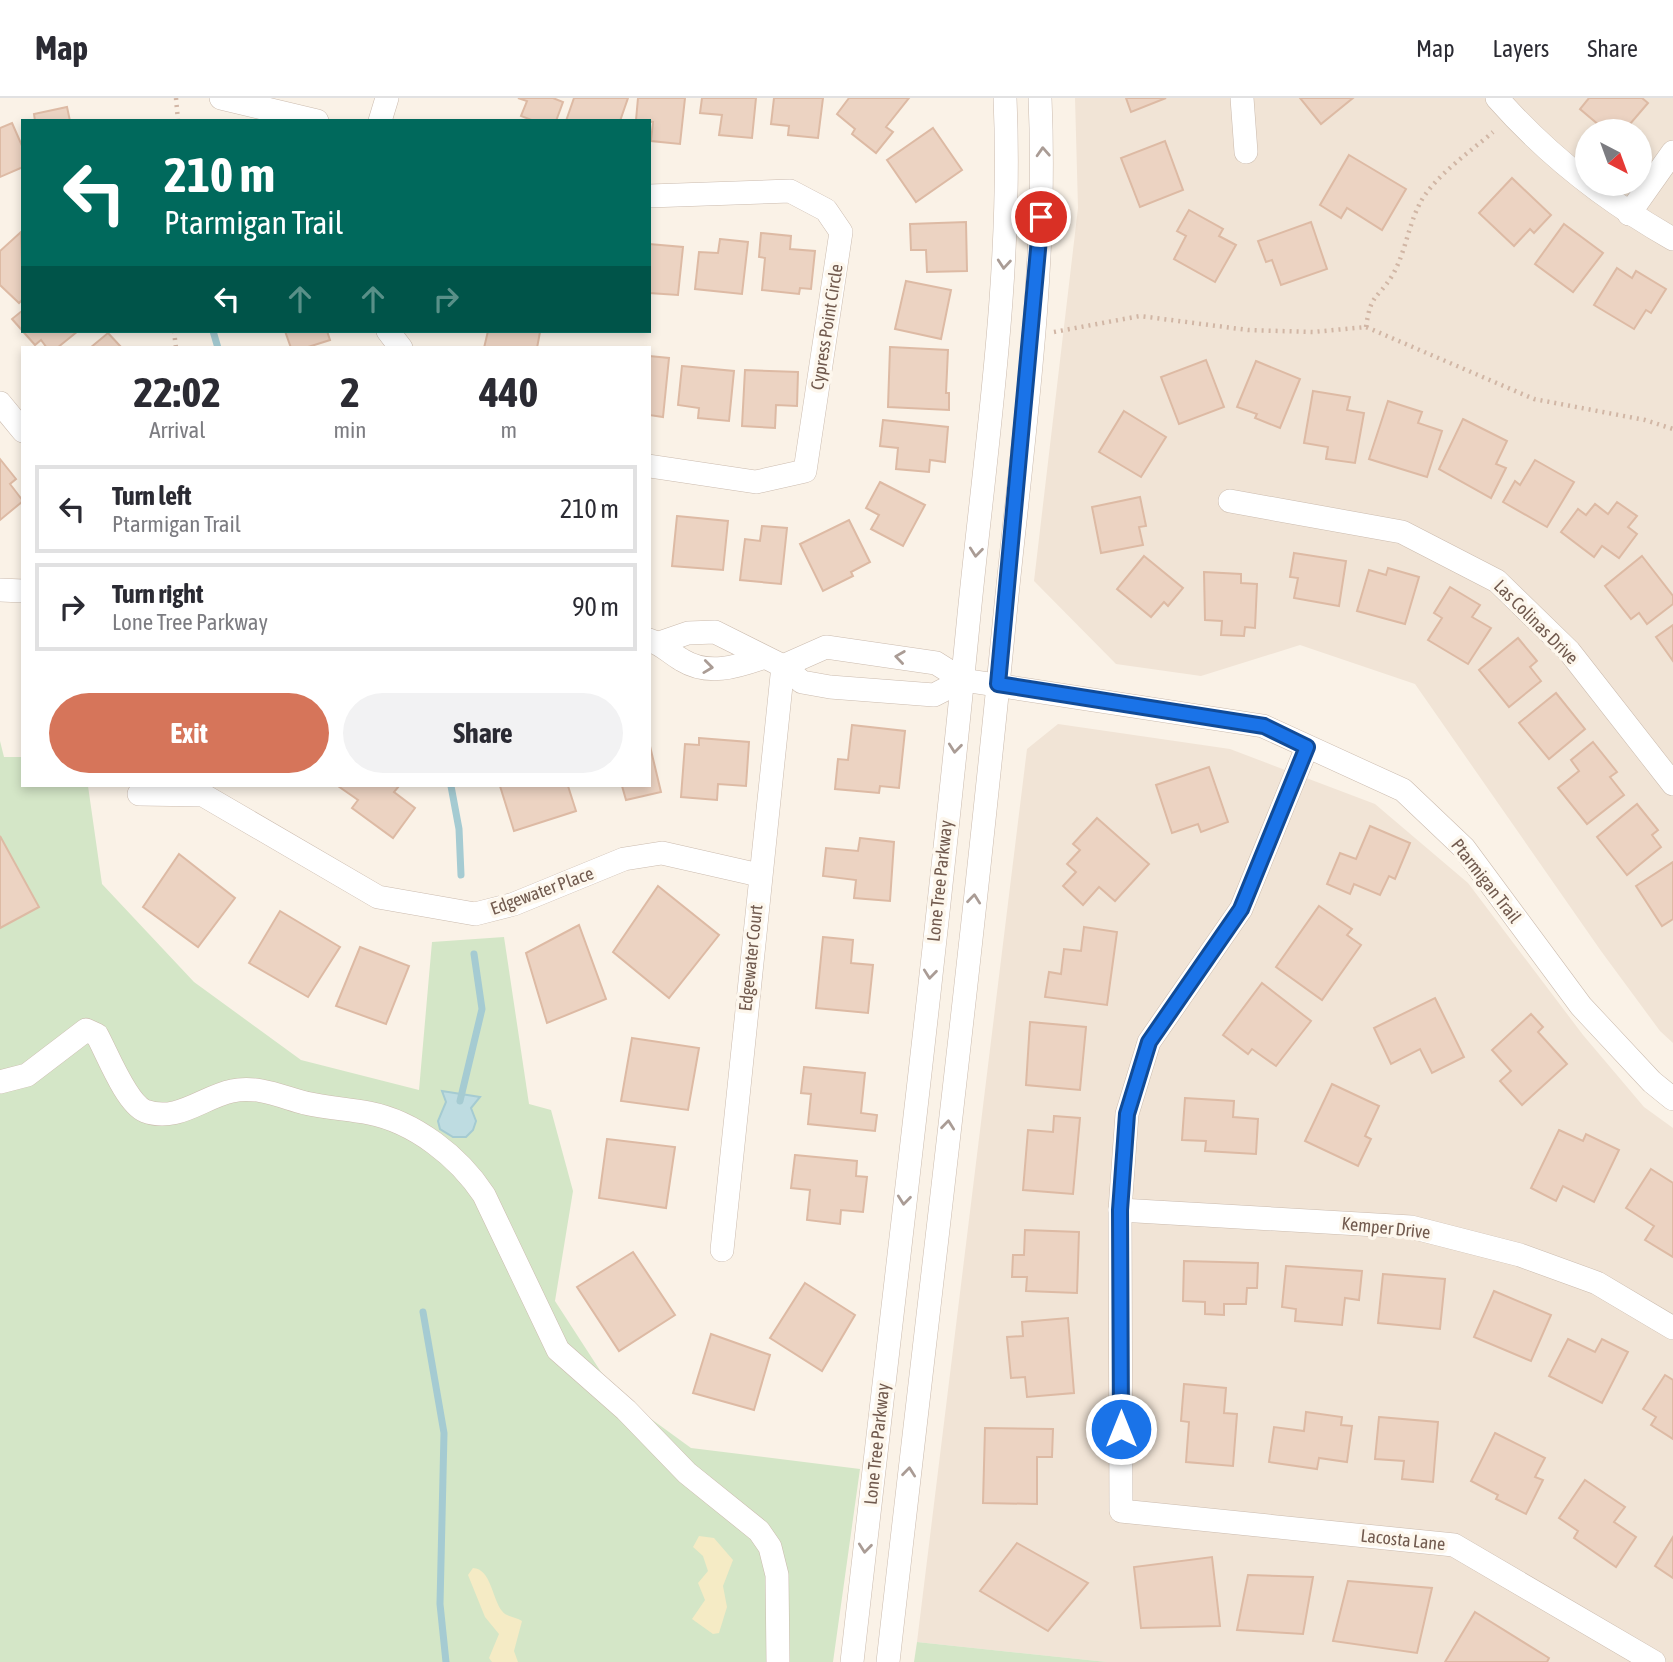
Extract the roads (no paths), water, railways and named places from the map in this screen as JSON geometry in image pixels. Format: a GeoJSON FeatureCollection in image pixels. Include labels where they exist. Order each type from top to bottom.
{"type":"FeatureCollection","features":[{"type":"Feature","properties":{"kind":"street"},"geometry":{"type":"LineString","coordinates":[[221,98],[309,119]]}},
{"type":"Feature","properties":{"kind":"street"},"geometry":{"type":"LineString","coordinates":[[381,119],[387,98]]}},
{"type":"Feature","properties":{"kind":"street","name":"Lone Tree Parkway"},"geometry":{"type":"LineString","coordinates":[[852,1662],[963,680],[1004,260],[1009,171],[1005,98]]}},
{"type":"Feature","properties":{"kind":"street","name":"Lone Tree Parkway"},"geometry":{"type":"LineString","coordinates":[[888,1662],[998,684],[1039,262],[1044,171],[1041,98]]}},
{"type":"Feature","properties":{"kind":"street"},"geometry":{"type":"LineString","coordinates":[[1242,98],[1246,152]]}},
{"type":"Feature","properties":{"kind":"street"},"geometry":{"type":"LineString","coordinates":[[1497,98],[1529,135],[1582,180],[1629,214],[1673,239]]}},
{"type":"Feature","properties":{"kind":"street"},"geometry":{"type":"LineString","coordinates":[[1629,214],[1673,152]]}},
{"type":"Feature","properties":{"kind":"street","name":"Cypress Point Circle"},"geometry":{"type":"LineString","coordinates":[[651,196],[790,191],[826,210],[841,232],[805,471],[756,482],[651,466]]}},
{"type":"Feature","properties":{"kind":"street"},"geometry":{"type":"LineString","coordinates":[[0,403],[21,429]]}},
{"type":"Feature","properties":{"kind":"street","name":"Las Colinas Drive"},"geometry":{"type":"LineString","coordinates":[[1230,501],[1402,532],[1497,581],[1569,651],[1673,784]]}},
{"type":"Feature","properties":{"kind":"street"},"geometry":{"type":"LineString","coordinates":[[0,590],[21,591]]}},
{"type":"Feature","properties":{"kind":"street"},"geometry":{"type":"LineString","coordinates":[[654,642],[688,633],[715,632],[741,643],[802,682],[934,695],[963,680]]}},
{"type":"Feature","properties":{"kind":"street"},"geometry":{"type":"LineString","coordinates":[[654,642],[683,662],[709,670],[772,662],[826,647],[936,663],[963,680]]}},
{"type":"Feature","properties":{"kind":"street","name":"Edgewater Court"},"geometry":{"type":"LineString","coordinates":[[722,1250],[759,875],[772,662]]}},
{"type":"Feature","properties":{"kind":"street","name":"Ptarmigan Trail"},"geometry":{"type":"LineString","coordinates":[[963,680],[1264,726],[1403,790],[1464,848],[1580,1006],[1652,1082],[1673,1099]]}},
{"type":"Feature","properties":{"kind":"street"},"geometry":{"type":"LineString","coordinates":[[1120,1210],[1127,1114],[1149,1042],[1241,909],[1307,747]]}},
{"type":"Feature","properties":{"kind":"street","name":"Edgewater Place"},"geometry":{"type":"LineString","coordinates":[[139,794],[202,795],[378,897],[475,914],[514,904],[624,859],[662,853],[759,875]]}},
{"type":"Feature","properties":{"kind":"street"},"geometry":{"type":"LineString","coordinates":[[0,1082],[30,1074],[86,1030],[97,1035],[132,1101],[144,1111],[164,1114],[188,1109],[231,1091],[267,1091],[329,1109],[369,1113],[394,1120],[451,1156],[468,1171],[484,1195],[558,1350],[626,1410],[687,1473],[751,1524],[770,1547],[778,1575],[778,1662]]}},
{"type":"Feature","properties":{"kind":"street"},"geometry":{"type":"LineString","coordinates":[[0,1091],[32,1082],[30,1074]]}},
{"type":"Feature","properties":{"kind":"street","name":"Kemper Drive"},"geometry":{"type":"LineString","coordinates":[[1120,1210],[1411,1227],[1520,1255],[1597,1283],[1673,1328]]}},
{"type":"Feature","properties":{"kind":"street","name":"Lacosta Lane"},"geometry":{"type":"LineString","coordinates":[[1120,1210],[1121,1511],[1454,1545],[1654,1662]]}},
{"type":"Feature","properties":{"kind":"water"},"geometry":{"type":"Polygon","coordinates":[[[442,1091],[480,1097],[471,1108],[476,1121],[473,1130],[466,1137],[453,1137],[440,1129],[438,1121],[446,1102],[442,1091]]]}},
{"type":"Feature","properties":{"kind":"waterway"},"geometry":{"type":"LineString","coordinates":[[214,333],[217,346]]}},
{"type":"Feature","properties":{"kind":"waterway"},"geometry":{"type":"LineString","coordinates":[[451,787],[459,829],[461,875]]}},
{"type":"Feature","properties":{"kind":"waterway"},"geometry":{"type":"LineString","coordinates":[[460,1101],[482,1009],[474,954]]}},
{"type":"Feature","properties":{"kind":"waterway"},"geometry":{"type":"LineString","coordinates":[[423,1312],[444,1433],[440,1604],[446,1662]]}}]}
